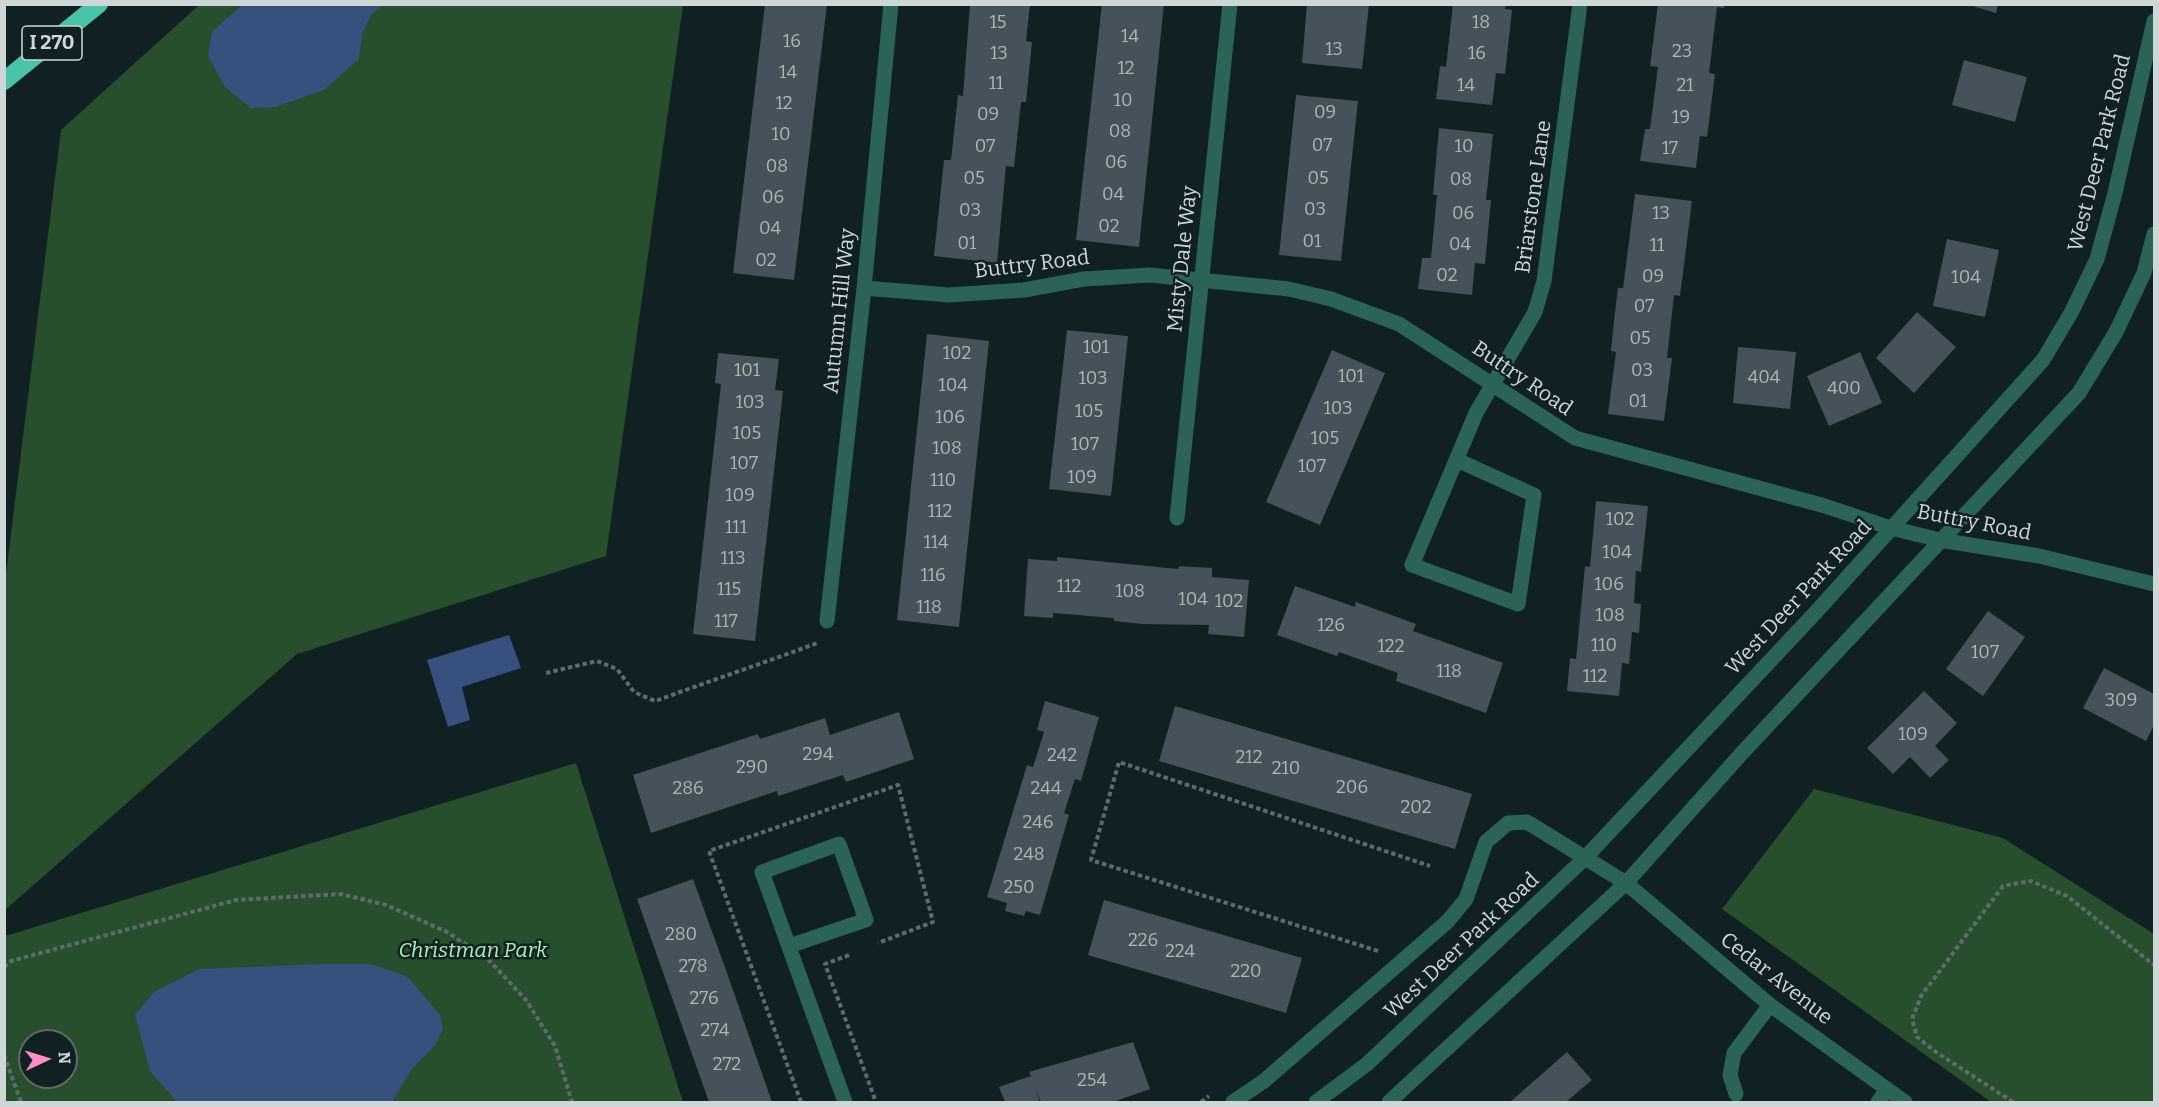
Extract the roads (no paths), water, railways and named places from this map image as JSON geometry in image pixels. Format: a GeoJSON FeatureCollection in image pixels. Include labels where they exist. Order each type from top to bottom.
{"type":"FeatureCollection","features":[{"type":"Feature","properties":{"kind":"highway","name":"I 270"},"geometry":{"type":"LineString","coordinates":[[4,81],[99,4]]}},
{"type":"Feature","properties":{"kind":"street","name":"Autumn Hill Way"},"geometry":{"type":"LineString","coordinates":[[827,621],[864,288],[891,4]]}},
{"type":"Feature","properties":{"kind":"street","name":"Misty Dale Way"},"geometry":{"type":"LineString","coordinates":[[1177,518],[1230,4]]}},
{"type":"Feature","properties":{"kind":"street","name":"Briarstone Lane"},"geometry":{"type":"LineString","coordinates":[[1457,460],[1534,495],[1518,604],[1412,565],[1476,413],[1534,312],[1544,281],[1580,4]]}},
{"type":"Feature","properties":{"kind":"street","name":"West Deer Park Road"},"geometry":{"type":"LineString","coordinates":[[1316,1102],[1367,1064],[1584,858],[1891,528],[2043,360],[2071,313],[2097,259],[2115,193],[2154,21]]}},
{"type":"Feature","properties":{"kind":"street"},"geometry":{"type":"LineString","coordinates":[[1389,1102],[1626,883],[1940,540],[2079,393],[2116,332],[2144,273],[2154,234]]}},
{"type":"Feature","properties":{"kind":"street","name":"Buttry Road"},"geometry":{"type":"LineString","coordinates":[[864,288],[949,295],[1024,290],[1095,279],[1150,275],[1203,279],[1331,298],[1367,311],[1426,340],[1575,438],[1825,506],[1891,528],[1940,540],[2039,556],[2154,584]]}},
{"type":"Feature","properties":{"kind":"street","name":"Cedar Avenue"},"geometry":{"type":"LineString","coordinates":[[1233,1102],[1264,1081],[1448,921],[1466,899],[1486,842],[1508,824],[1527,822],[1626,883],[1882,1096],[1905,1102]]}},
{"type":"Feature","properties":{"kind":"street"},"geometry":{"type":"LineString","coordinates":[[789,946],[866,920],[839,844],[762,872],[845,1102]]}},
{"type":"Feature","properties":{"kind":"street"},"geometry":{"type":"LineString","coordinates":[[1736,1094],[1730,1075],[1734,1053],[1770,1005]]}},
{"type":"Feature","properties":{"kind":"water"},"geometry":{"type":"Polygon","coordinates":[[[242,5],[382,5],[371,15],[362,34],[359,59],[324,90],[275,107],[251,108],[225,87],[208,56],[212,32],[242,5]]]}},
{"type":"Feature","properties":{"kind":"water"},"geometry":{"type":"Polygon","coordinates":[[[509,635],[521,668],[462,687],[470,720],[448,727],[427,660],[509,635]]]}},
{"type":"Feature","properties":{"kind":"water"},"geometry":{"type":"Polygon","coordinates":[[[371,964],[408,977],[440,1015],[443,1029],[435,1045],[411,1070],[392,1102],[177,1102],[150,1071],[135,1015],[154,992],[199,969],[371,964]]]}},
{"type":"Feature","properties":{"kind":"park label","name":"Christman Park"},"geometry":{"type":"Point","coordinates":[473,951]}}]}
